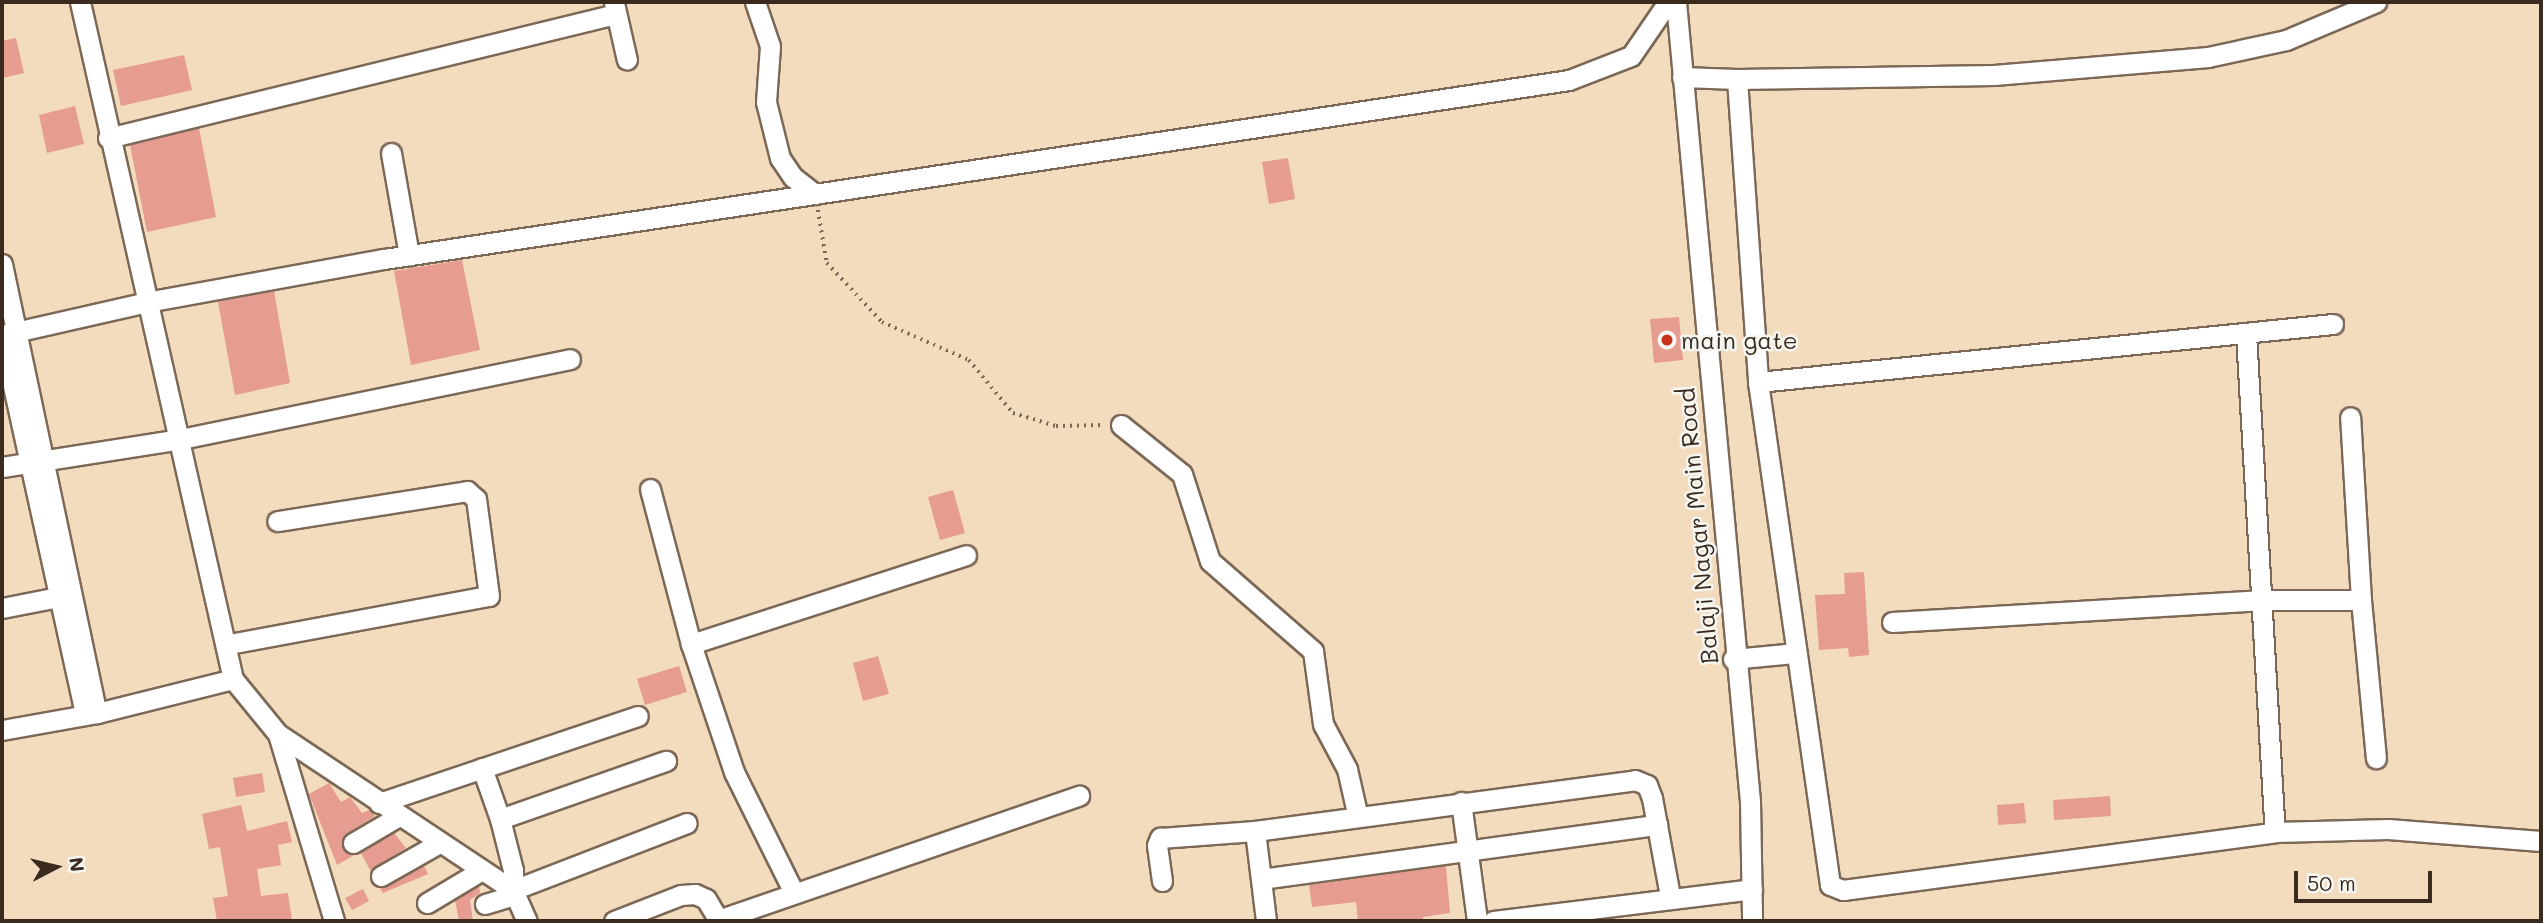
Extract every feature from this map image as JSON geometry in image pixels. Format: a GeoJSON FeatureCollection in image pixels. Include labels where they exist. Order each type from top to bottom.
{"type":"FeatureCollection","features":[{"type":"Feature","properties":{"kind":"street"},"geometry":{"type":"LineString","coordinates":[[80,2],[108,138],[229,644],[233,679],[278,734],[514,893]]}},
{"type":"Feature","properties":{"kind":"street"},"geometry":{"type":"LineString","coordinates":[[755,2],[770,46],[766,102],[780,158],[793,177],[815,194]]}},
{"type":"Feature","properties":{"kind":"street"},"geometry":{"type":"LineString","coordinates":[[7,334],[147,302],[409,255],[1569,80],[1631,56],[1668,2]]}},
{"type":"Feature","properties":{"kind":"street","name":"Balaji Nagar Main Road"},"geometry":{"type":"LineString","coordinates":[[1676,2],[1733,659],[1749,801],[1752,921]]}},
{"type":"Feature","properties":{"kind":"street"},"geometry":{"type":"LineString","coordinates":[[1682,77],[1737,79],[1994,75],[2208,57],[2286,40],[2376,2]]}},
{"type":"Feature","properties":{"kind":"street"},"geometry":{"type":"LineString","coordinates":[[108,138],[615,8],[627,60]]}},
{"type":"Feature","properties":{"kind":"street"},"geometry":{"type":"LineString","coordinates":[[1737,79],[1758,382],[1794,653],[1830,885],[1843,890],[2275,832],[2428,832],[2541,841]]}},
{"type":"Feature","properties":{"kind":"street"},"geometry":{"type":"LineString","coordinates":[[391,153],[409,255]]}},
{"type":"Feature","properties":{"kind":"street"},"geometry":{"type":"LineString","coordinates":[[2,264],[7,334],[38,461],[91,714]]}},
{"type":"Feature","properties":{"kind":"street"},"geometry":{"type":"LineString","coordinates":[[1758,382],[2333,324]]}},
{"type":"Feature","properties":{"kind":"street"},"geometry":{"type":"LineString","coordinates":[[2246,334],[2259,600],[2275,832]]}},
{"type":"Feature","properties":{"kind":"street"},"geometry":{"type":"LineString","coordinates":[[2,467],[181,439],[570,359]]}},
{"type":"Feature","properties":{"kind":"street"},"geometry":{"type":"LineString","coordinates":[[2350,417],[2361,600],[2376,758]]}},
{"type":"Feature","properties":{"kind":"street"},"geometry":{"type":"LineString","coordinates":[[1121,425],[1182,474],[1210,561],[1313,651],[1323,724],[1347,769],[1358,817]]}},
{"type":"Feature","properties":{"kind":"street"},"geometry":{"type":"LineString","coordinates":[[650,489],[691,644],[734,772],[793,891]]}},
{"type":"Feature","properties":{"kind":"street"},"geometry":{"type":"LineString","coordinates":[[229,644],[484,600],[490,590],[476,499],[467,491],[277,521]]}},
{"type":"Feature","properties":{"kind":"street"},"geometry":{"type":"LineString","coordinates":[[691,644],[967,555]]}},
{"type":"Feature","properties":{"kind":"street"},"geometry":{"type":"LineString","coordinates":[[2,608],[65,596]]}},
{"type":"Feature","properties":{"kind":"street"},"geometry":{"type":"LineString","coordinates":[[1892,622],[2259,600],[2361,600]]}},
{"type":"Feature","properties":{"kind":"street"},"geometry":{"type":"LineString","coordinates":[[1733,659],[1794,653]]}},
{"type":"Feature","properties":{"kind":"street"},"geometry":{"type":"LineString","coordinates":[[2,730],[91,714],[233,679]]}},
{"type":"Feature","properties":{"kind":"street"},"geometry":{"type":"LineString","coordinates":[[379,803],[638,716]]}},
{"type":"Feature","properties":{"kind":"street"},"geometry":{"type":"LineString","coordinates":[[278,734],[334,921]]}},
{"type":"Feature","properties":{"kind":"street"},"geometry":{"type":"LineString","coordinates":[[499,818],[666,761]]}},
{"type":"Feature","properties":{"kind":"street"},"geometry":{"type":"LineString","coordinates":[[482,768],[513,870],[514,893],[527,921]]}},
{"type":"Feature","properties":{"kind":"street"},"geometry":{"type":"LineString","coordinates":[[1162,881],[1157,845],[1160,838],[1255,831],[1635,779],[1647,785],[1670,896]]}},
{"type":"Feature","properties":{"kind":"street"},"geometry":{"type":"LineString","coordinates":[[614,921],[681,895],[695,894],[706,900],[718,920],[793,891],[1079,796]]}},
{"type":"Feature","properties":{"kind":"street"},"geometry":{"type":"LineString","coordinates":[[1461,802],[1476,921]]}},
{"type":"Feature","properties":{"kind":"street"},"geometry":{"type":"LineString","coordinates":[[353,843],[399,816]]}},
{"type":"Feature","properties":{"kind":"street"},"geometry":{"type":"LineString","coordinates":[[485,904],[687,823]]}},
{"type":"Feature","properties":{"kind":"street"},"geometry":{"type":"LineString","coordinates":[[1261,880],[1657,825]]}},
{"type":"Feature","properties":{"kind":"street"},"geometry":{"type":"LineString","coordinates":[[1255,831],[1266,921]]}},
{"type":"Feature","properties":{"kind":"street"},"geometry":{"type":"LineString","coordinates":[[381,876],[439,843]]}},
{"type":"Feature","properties":{"kind":"street"},"geometry":{"type":"LineString","coordinates":[[427,903],[482,870]]}},
{"type":"Feature","properties":{"kind":"street"},"geometry":{"type":"LineString","coordinates":[[1493,921],[1670,896],[1752,889]]}},
{"type":"Feature","properties":{"kind":"path"},"geometry":{"type":"LineString","coordinates":[[815,194],[827,263],[882,322],[969,360],[1013,413],[1056,426],[1121,425]]}},
{"type":"Feature","properties":{"kind":"building"},"geometry":{"type":"Polygon","coordinates":[[[16,38],[24,73],[2,78],[2,41],[16,38]]]}},
{"type":"Feature","properties":{"kind":"building"},"geometry":{"type":"Polygon","coordinates":[[[184,55],[192,90],[121,106],[113,70],[184,55]]]}},
{"type":"Feature","properties":{"kind":"building"},"geometry":{"type":"Polygon","coordinates":[[[75,106],[84,144],[47,153],[39,115],[75,106]]]}},
{"type":"Feature","properties":{"kind":"building"},"geometry":{"type":"Polygon","coordinates":[[[199,128],[216,217],[147,232],[130,145],[199,128]]]}},
{"type":"Feature","properties":{"kind":"building"},"geometry":{"type":"Polygon","coordinates":[[[1288,158],[1295,199],[1269,204],[1262,162],[1288,158]]]}},
{"type":"Feature","properties":{"kind":"building"},"geometry":{"type":"Polygon","coordinates":[[[462,260],[480,350],[411,365],[394,271],[462,260]]]}},
{"type":"Feature","properties":{"kind":"building"},"geometry":{"type":"Polygon","coordinates":[[[274,291],[290,383],[235,395],[218,302],[274,291]]]}},
{"type":"Feature","properties":{"kind":"building","name":"main gate"},"geometry":{"type":"Polygon","coordinates":[[[1679,317],[1683,360],[1654,363],[1650,319],[1679,317]]]}},
{"type":"Feature","properties":{"kind":"building"},"geometry":{"type":"Polygon","coordinates":[[[953,490],[965,533],[940,540],[928,497],[953,490]]]}},
{"type":"Feature","properties":{"kind":"building"},"geometry":{"type":"Polygon","coordinates":[[[1864,572],[1869,655],[1849,657],[1848,648],[1819,650],[1815,595],[1845,594],[1844,573],[1864,572]]]}},
{"type":"Feature","properties":{"kind":"building"},"geometry":{"type":"Polygon","coordinates":[[[878,656],[889,694],[863,701],[853,663],[878,656]]]}},
{"type":"Feature","properties":{"kind":"building"},"geometry":{"type":"Polygon","coordinates":[[[679,666],[687,692],[645,705],[637,679],[679,666]]]}},
{"type":"Feature","properties":{"kind":"building"},"geometry":{"type":"Polygon","coordinates":[[[262,773],[265,792],[236,797],[233,778],[262,773]]]}},
{"type":"Feature","properties":{"kind":"building"},"geometry":{"type":"Polygon","coordinates":[[[329,783],[341,802],[350,797],[362,813],[369,810],[375,816],[343,836],[343,850],[356,854],[337,865],[309,794],[329,783]]]}},
{"type":"Feature","properties":{"kind":"building"},"geometry":{"type":"Polygon","coordinates":[[[2110,796],[2111,816],[2054,820],[2053,800],[2110,796]]]}},
{"type":"Feature","properties":{"kind":"building"},"geometry":{"type":"Polygon","coordinates":[[[2024,803],[2026,823],[1998,825],[1997,805],[2024,803]]]}},
{"type":"Feature","properties":{"kind":"building"},"geometry":{"type":"Polygon","coordinates":[[[241,805],[247,831],[287,821],[292,842],[278,845],[281,865],[257,869],[261,896],[288,893],[292,920],[217,921],[213,898],[228,896],[220,847],[209,849],[202,814],[241,805]]]}},
{"type":"Feature","properties":{"kind":"building"},"geometry":{"type":"Polygon","coordinates":[[[394,833],[406,848],[370,870],[361,853],[394,833]]]}},
{"type":"Feature","properties":{"kind":"building"},"geometry":{"type":"Polygon","coordinates":[[[424,866],[428,874],[383,893],[380,888],[424,866]]]}},
{"type":"Feature","properties":{"kind":"building"},"geometry":{"type":"Polygon","coordinates":[[[1446,866],[1450,913],[1423,917],[1423,921],[1358,921],[1356,902],[1312,907],[1309,885],[1446,866]]]}},
{"type":"Feature","properties":{"kind":"building"},"geometry":{"type":"Polygon","coordinates":[[[479,886],[480,893],[470,900],[473,921],[459,921],[455,900],[479,886]]]}},
{"type":"Feature","properties":{"kind":"building"},"geometry":{"type":"Polygon","coordinates":[[[363,889],[369,901],[352,910],[345,898],[363,889]]]}},
{"type":"Feature","properties":{"kind":"place","name":"main gate"},"geometry":{"type":"Point","coordinates":[1667,340]}}]}
